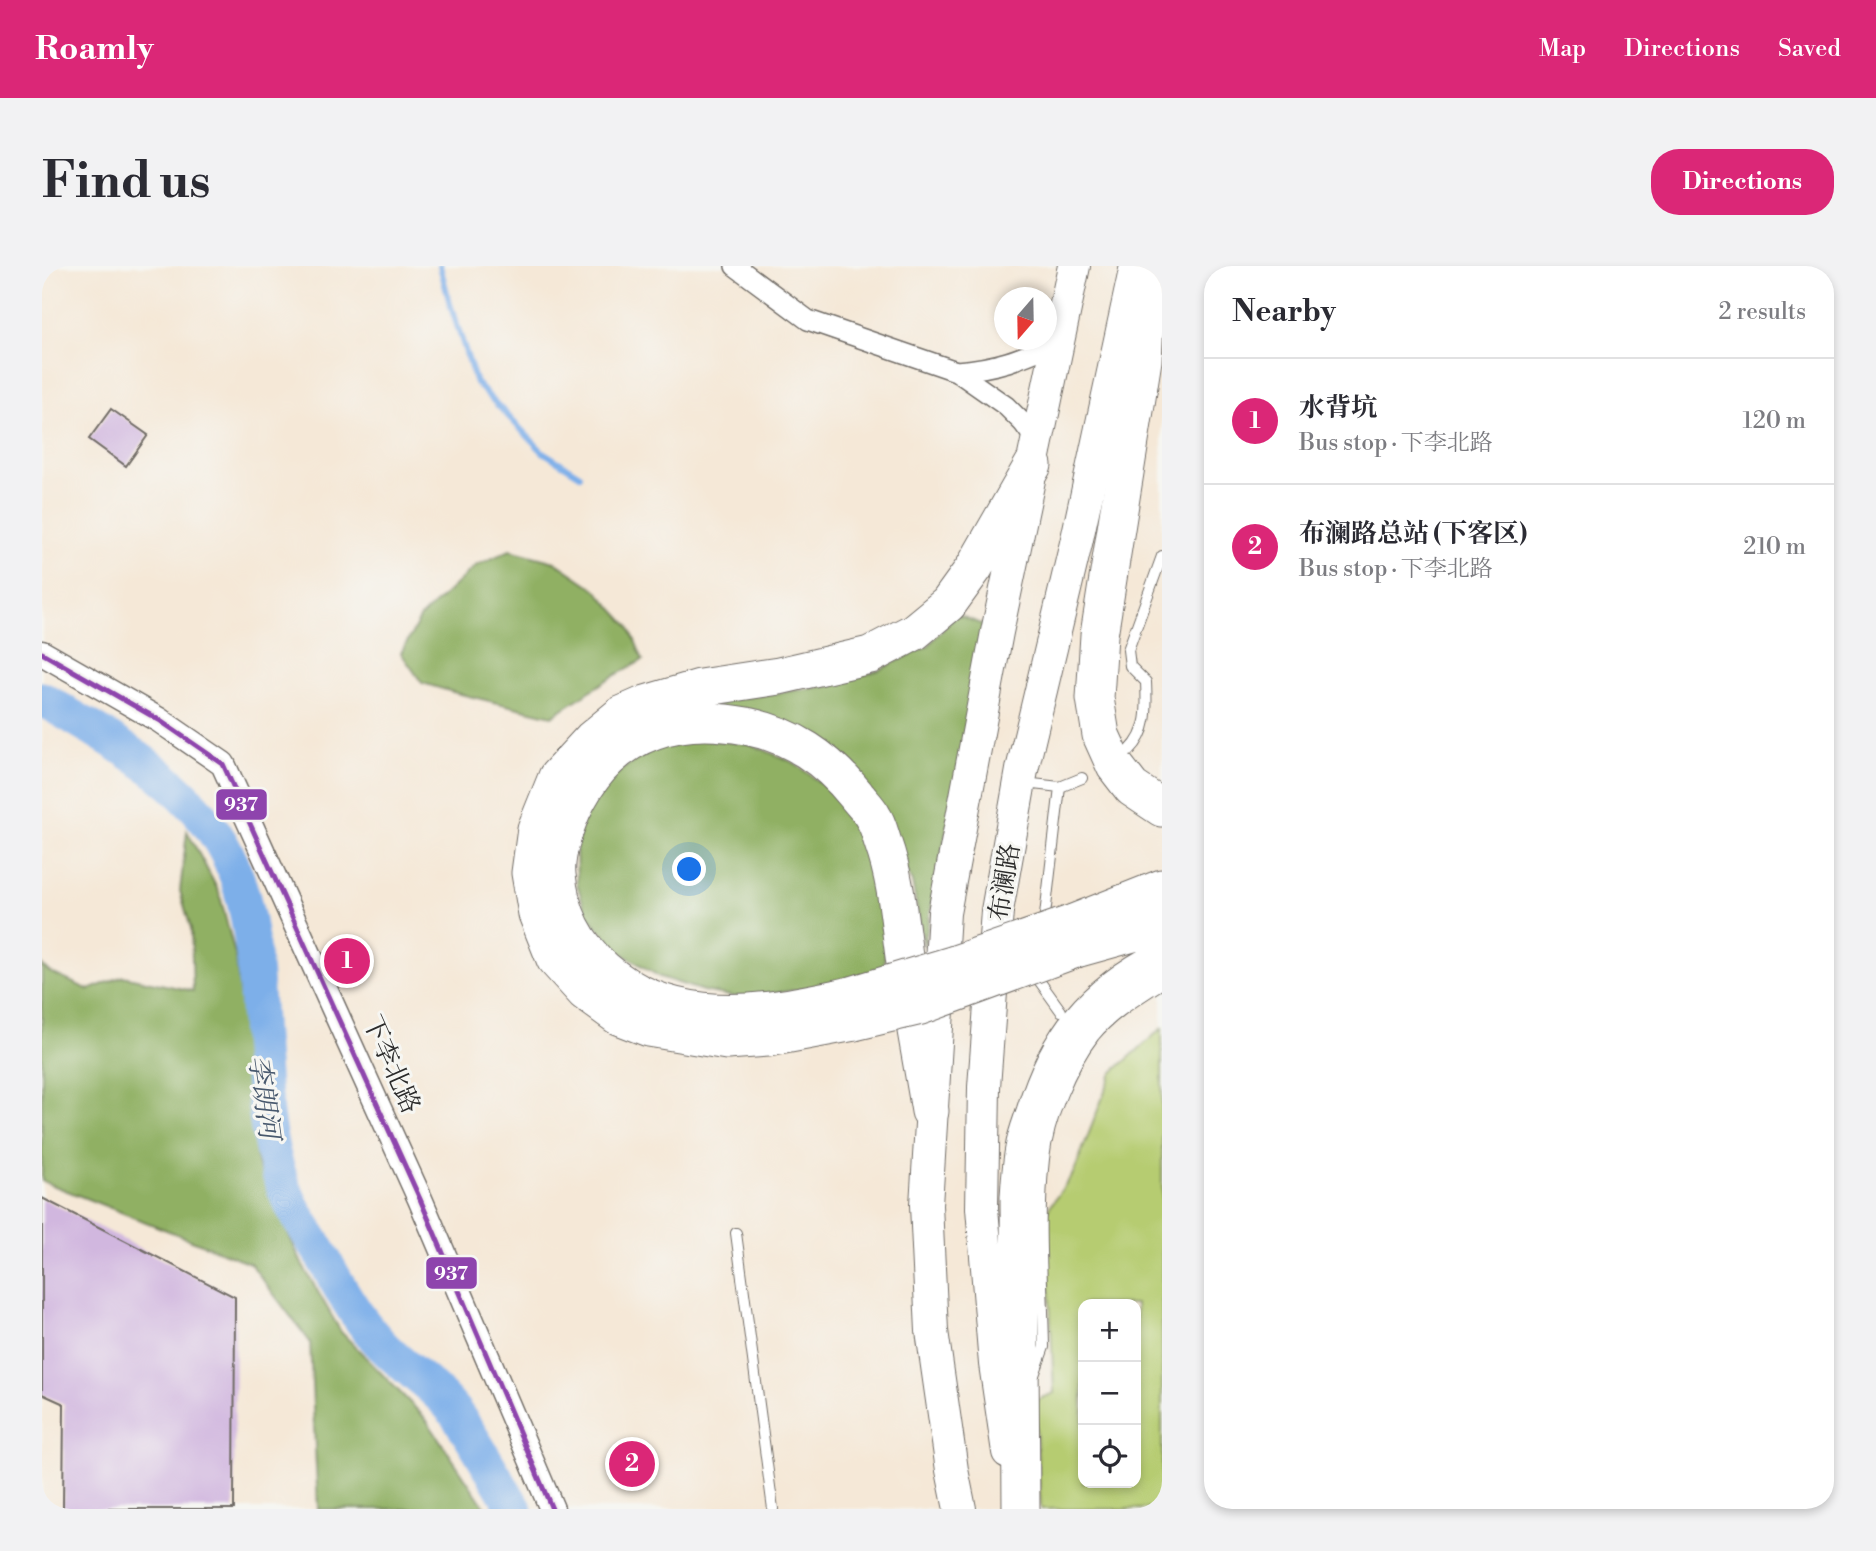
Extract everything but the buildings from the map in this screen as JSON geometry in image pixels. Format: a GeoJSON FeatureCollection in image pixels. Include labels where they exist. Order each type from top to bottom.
{"type":"FeatureCollection","features":[{"type":"Feature","properties":{"kind":"highway"},"geometry":{"type":"LineString","coordinates":[[1148,266],[1143,360],[1099,635],[1095,698],[1101,735],[1115,766],[1132,788],[1162,808]]}},
{"type":"Feature","properties":{"kind":"highway"},"geometry":{"type":"LineString","coordinates":[[1036,454],[974,568],[948,604],[914,632],[870,655],[779,676],[700,688],[646,704],[621,715],[592,739],[557,777],[536,829],[530,873],[537,914],[555,959],[585,992],[618,1016],[649,1027],[727,1041],[768,1038],[853,1009],[952,965],[1074,937],[1162,925]]}},
{"type":"Feature","properties":{"kind":"highway"},"geometry":{"type":"LineString","coordinates":[[853,1009],[751,1013],[701,1011],[651,999],[612,978],[579,942],[562,906],[556,873],[564,829],[583,789],[610,755],[644,733],[676,725],[723,722],[768,730],[811,750],[845,781],[874,817],[890,864],[930,1111]]}},
{"type":"Feature","properties":{"kind":"highway"},"geometry":{"type":"LineString","coordinates":[[1074,937],[1162,888]]}},
{"type":"Feature","properties":{"kind":"highway"},"geometry":{"type":"LineString","coordinates":[[1018,1509],[1019,1197],[1024,1148],[1039,1100],[1059,1051],[1078,1024],[1118,986],[1162,959]]}},
{"type":"Feature","properties":{"kind":"main road","name":"布澜路"},"geometry":{"type":"LineString","coordinates":[[1057,339],[1074,266]]}},
{"type":"Feature","properties":{"kind":"main road","name":"布澜路"},"geometry":{"type":"LineString","coordinates":[[1018,1509],[995,1364],[982,1208],[984,1087],[997,911],[1020,782],[1077,539],[1136,266]]}},
{"type":"Feature","properties":{"kind":"main road","name":"布澜路"},"geometry":{"type":"LineString","coordinates":[[960,1509],[932,1331],[926,1205],[944,912],[1055,350]]}},
{"type":"Feature","properties":{"kind":"street"},"geometry":{"type":"LineString","coordinates":[[735,266],[808,320],[956,371],[1006,407],[1023,423],[1036,454]]}},
{"type":"Feature","properties":{"kind":"street"},"geometry":{"type":"LineString","coordinates":[[956,371],[1014,362],[1041,350]]}},
{"type":"Feature","properties":{"kind":"street","name":"下李北路"},"geometry":{"type":"LineString","coordinates":[[42,653],[159,720],[223,764],[421,1199],[552,1509]]}},
{"type":"Feature","properties":{"kind":"lane"},"geometry":{"type":"LineString","coordinates":[[1130,750],[1143,734],[1147,711],[1146,682],[1130,666],[1128,650],[1162,556]]}},
{"type":"Feature","properties":{"kind":"lane"},"geometry":{"type":"LineString","coordinates":[[1020,782],[1060,788],[1082,778]]}},
{"type":"Feature","properties":{"kind":"lane"},"geometry":{"type":"LineString","coordinates":[[1060,788],[1038,979],[1061,1012]]}},
{"type":"Feature","properties":{"kind":"lane"},"geometry":{"type":"LineString","coordinates":[[1020,1412],[1044,1347],[1044,1157],[1056,1113],[1072,1071],[1092,1033],[1162,984]]}},
{"type":"Feature","properties":{"kind":"lane"},"geometry":{"type":"LineString","coordinates":[[736,1233],[773,1509]]}},
{"type":"Feature","properties":{"kind":"green space"},"geometry":{"type":"Polygon","coordinates":[[[510,550],[555,562],[595,589],[629,626],[643,660],[552,716],[422,683],[401,653],[421,617],[475,566],[510,550]]]}},
{"type":"Feature","properties":{"kind":"green space"},"geometry":{"type":"Polygon","coordinates":[[[956,614],[986,626],[924,946],[912,882],[855,780],[680,706],[827,686],[879,670],[928,646],[956,614]]]}},
{"type":"Feature","properties":{"kind":"green space"},"geometry":{"type":"Polygon","coordinates":[[[696,739],[750,744],[795,763],[833,793],[870,851],[888,901],[884,968],[844,983],[741,998],[703,991],[660,977],[618,951],[587,915],[577,884],[576,847],[587,804],[621,770],[659,745],[696,739]]]}},
{"type":"Feature","properties":{"kind":"green space"},"geometry":{"type":"Polygon","coordinates":[[[187,831],[219,892],[236,958],[257,1164],[302,1264],[341,1332],[425,1418],[486,1509],[318,1509],[310,1342],[250,1263],[42,1181],[42,965],[49,972],[89,990],[123,976],[193,991],[191,929],[180,891],[187,831]]]}},
{"type":"Feature","properties":{"kind":"green space"},"geometry":{"type":"Polygon","coordinates":[[[1162,1028],[1162,1509],[1041,1509],[1034,1401],[1054,1393],[1046,1212],[1074,1172],[1112,1073],[1162,1028]]]}},
{"type":"Feature","properties":{"kind":"waterway"},"geometry":{"type":"LineString","coordinates":[[440,266],[476,383],[543,452],[580,475]]}},
{"type":"Feature","properties":{"kind":"waterway","name":"李朗河"},"geometry":{"type":"LineString","coordinates":[[42,699],[97,731],[152,768],[200,813],[218,838],[233,867],[246,911],[253,957],[268,1128],[277,1167],[291,1204],[362,1322],[388,1351],[448,1404],[472,1437],[515,1509]]}},
{"type":"Feature","properties":{"kind":"transit line","name":"937"},"geometry":{"type":"LineString","coordinates":[[42,653],[159,720],[223,764],[420,1199],[552,1509]]}},
{"type":"Feature","properties":{"kind":"place","name":"水背坑"},"geometry":{"type":"Point","coordinates":[347,961]}},
{"type":"Feature","properties":{"kind":"place","name":"布澜路总站 (下客区)"},"geometry":{"type":"Point","coordinates":[632,1464]}}]}
